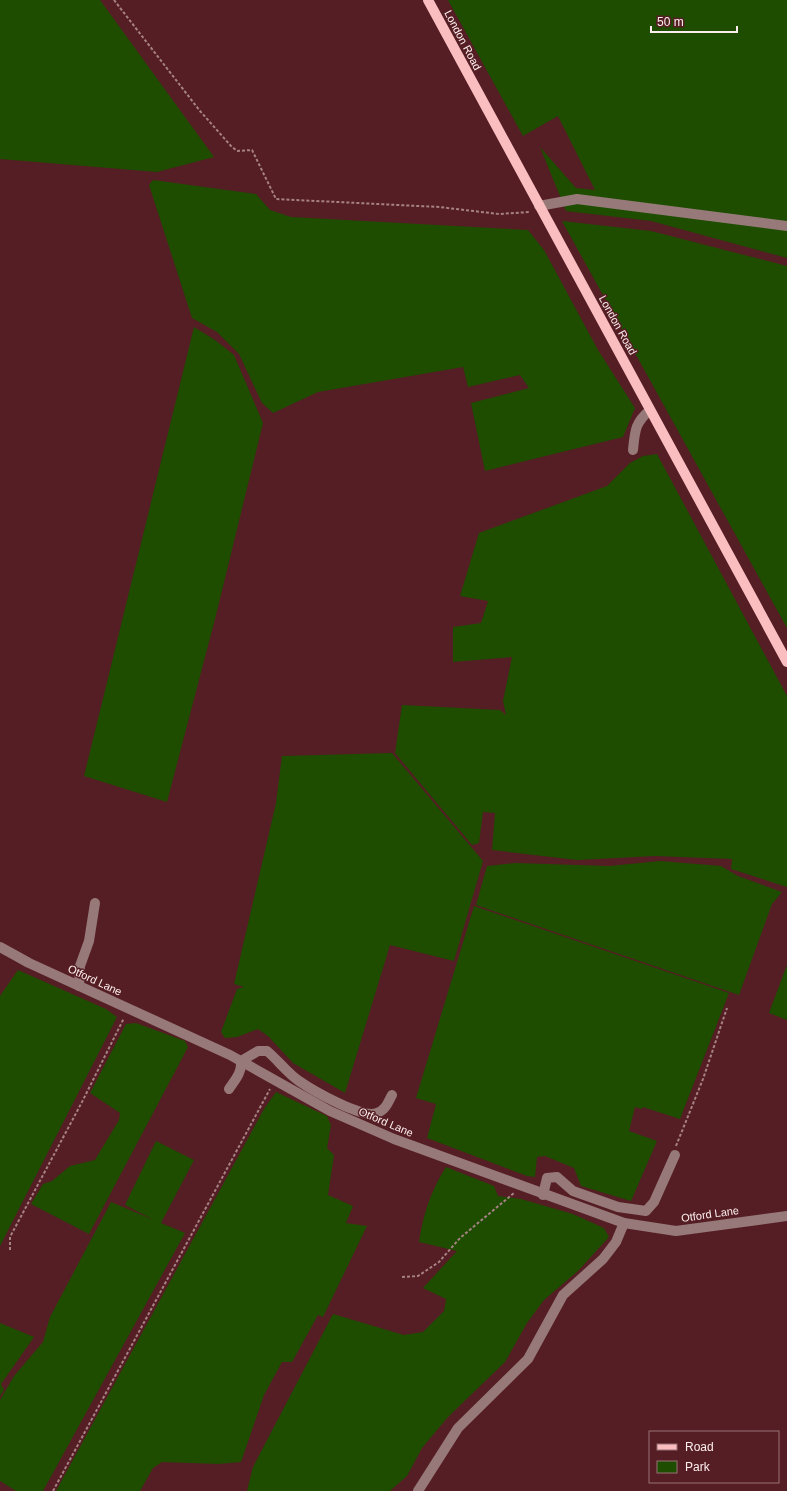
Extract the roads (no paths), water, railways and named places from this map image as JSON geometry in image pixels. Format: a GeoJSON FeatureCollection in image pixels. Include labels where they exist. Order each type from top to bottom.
{"type":"FeatureCollection","features":[{"type":"Feature","properties":{"kind":"main road","name":"London Road"},"geometry":{"type":"LineString","coordinates":[[428,0],[787,662]]}},
{"type":"Feature","properties":{"kind":"street"},"geometry":{"type":"LineString","coordinates":[[539,206],[576,199],[787,226]]}},
{"type":"Feature","properties":{"kind":"street"},"geometry":{"type":"LineString","coordinates":[[633,450],[634,431],[640,419],[650,410]]}},
{"type":"Feature","properties":{"kind":"street"},"geometry":{"type":"LineString","coordinates":[[79,986],[80,966],[89,941],[94,903]]}},
{"type":"Feature","properties":{"kind":"street","name":"Otford Lane"},"geometry":{"type":"LineString","coordinates":[[0,947],[79,986],[241,1061],[330,1111],[394,1139],[520,1187],[624,1223],[676,1231],[787,1216]]}},
{"type":"Feature","properties":{"kind":"street"},"geometry":{"type":"LineString","coordinates":[[229,1089],[242,1068],[241,1061],[258,1051],[267,1051],[298,1080],[335,1102],[367,1114],[377,1114],[385,1109],[392,1095]]}},
{"type":"Feature","properties":{"kind":"street"},"geometry":{"type":"LineString","coordinates":[[543,1194],[548,1178],[557,1178],[573,1191],[618,1207],[646,1211],[654,1202],[675,1155]]}},
{"type":"Feature","properties":{"kind":"street"},"geometry":{"type":"LineString","coordinates":[[418,1491],[458,1428],[528,1359],[563,1295],[603,1259],[616,1242],[624,1223]]}}]}
